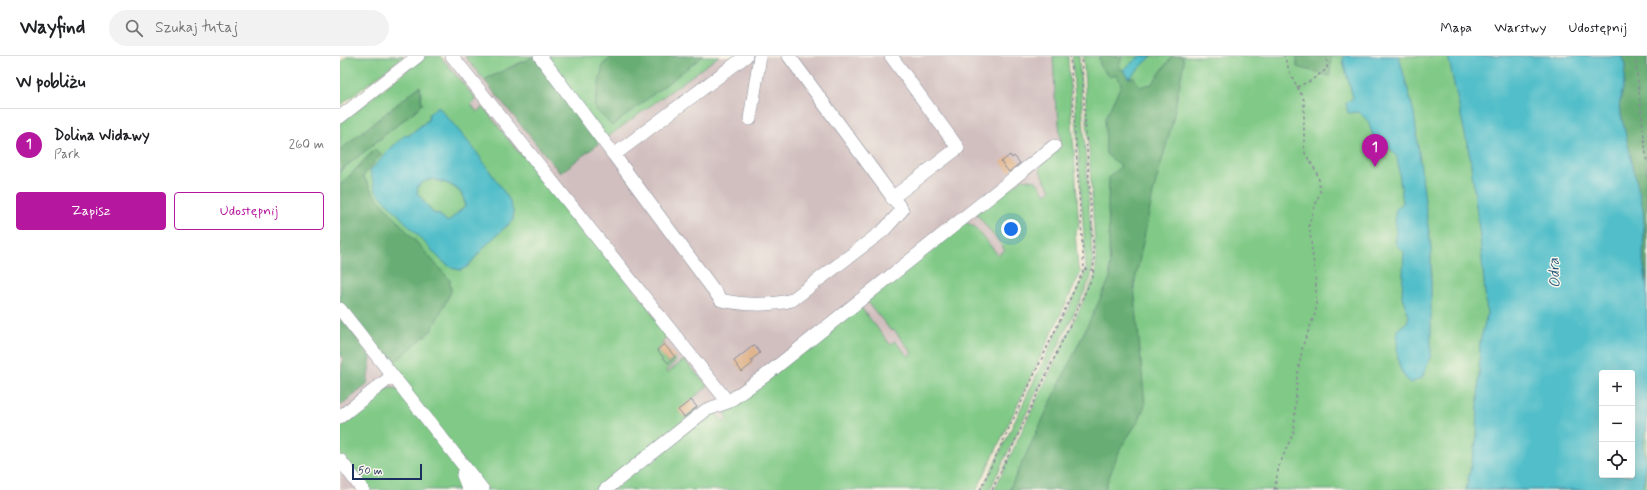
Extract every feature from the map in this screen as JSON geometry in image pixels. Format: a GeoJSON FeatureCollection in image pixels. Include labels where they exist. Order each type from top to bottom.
{"type":"FeatureCollection","features":[{"type":"Feature","properties":{"kind":"street"},"geometry":{"type":"LineString","coordinates":[[340,117],[418,56]]}},
{"type":"Feature","properties":{"kind":"street"},"geometry":{"type":"LineString","coordinates":[[452,56],[728,402]]}},
{"type":"Feature","properties":{"kind":"street"},"geometry":{"type":"LineString","coordinates":[[540,56],[721,300],[733,303],[779,304],[792,300],[884,230],[902,210],[789,56]]}},
{"type":"Feature","properties":{"kind":"street"},"geometry":{"type":"LineString","coordinates":[[614,155],[746,56]]}},
{"type":"Feature","properties":{"kind":"street"},"geometry":{"type":"LineString","coordinates":[[750,119],[760,56]]}},
{"type":"Feature","properties":{"kind":"street"},"geometry":{"type":"LineString","coordinates":[[892,198],[958,148],[893,57]]}},
{"type":"Feature","properties":{"kind":"street"},"geometry":{"type":"LineString","coordinates":[[605,490],[706,410],[728,402],[766,375],[1054,146]]}},
{"type":"Feature","properties":{"kind":"street"},"geometry":{"type":"LineString","coordinates":[[340,309],[483,490]]}},
{"type":"Feature","properties":{"kind":"street"},"geometry":{"type":"LineString","coordinates":[[340,417],[392,376]]}},
{"type":"Feature","properties":{"kind":"street"},"geometry":{"type":"LineString","coordinates":[[340,460],[363,490]]}},
{"type":"Feature","properties":{"kind":"street"},"geometry":{"type":"LineString","coordinates":[[468,471],[463,475],[469,490]]}},
{"type":"Feature","properties":{"kind":"path"},"geometry":{"type":"LineString","coordinates":[[980,490],[1084,269],[1070,56]]}},
{"type":"Feature","properties":{"kind":"path"},"geometry":{"type":"LineString","coordinates":[[992,490],[1092,281],[1094,270],[1081,56]]}},
{"type":"Feature","properties":{"kind":"path"},"geometry":{"type":"LineString","coordinates":[[1280,490],[1274,489],[1279,466],[1294,431],[1297,376],[1303,345],[1316,311],[1316,284],[1309,224],[1320,192],[1319,180],[1316,171],[1305,153],[1304,100],[1302,94],[1296,87],[1284,56]]}},
{"type":"Feature","properties":{"kind":"path"},"geometry":{"type":"LineString","coordinates":[[1296,87],[1327,69],[1327,56]]}},
{"type":"Feature","properties":{"kind":"path"},"geometry":{"type":"LineString","coordinates":[[1635,56],[1647,163]]}},
{"type":"Feature","properties":{"kind":"path"},"geometry":{"type":"LineString","coordinates":[[1084,269],[1094,270]]}},
{"type":"Feature","properties":{"kind":"shaded area"},"geometry":{"type":"Polygon","coordinates":[[[447,56],[465,56],[560,173],[719,56],[1053,56],[1056,110],[1058,110],[1072,277],[973,490],[340,490],[340,143],[447,56]]]}},
{"type":"Feature","properties":{"kind":"green space"},"geometry":{"type":"Polygon","coordinates":[[[348,56],[404,56],[340,106],[340,62],[348,56]]]}},
{"type":"Feature","properties":{"kind":"green space"},"geometry":{"type":"Polygon","coordinates":[[[425,56],[440,56],[476,99],[471,104],[477,112],[483,107],[519,153],[532,161],[647,305],[666,338],[661,342],[664,344],[657,350],[668,363],[675,357],[676,361],[666,370],[667,373],[684,360],[708,386],[679,410],[685,418],[697,408],[699,411],[600,490],[486,490],[389,367],[373,193],[363,176],[381,154],[375,149],[340,186],[340,171],[422,105],[420,86],[340,150],[340,123],[425,56]],[[438,107],[429,114],[428,120],[408,136],[405,136],[389,150],[370,171],[452,268],[460,270],[467,267],[499,231],[509,225],[438,107]]]}},
{"type":"Feature","properties":{"kind":"green space"},"geometry":{"type":"Polygon","coordinates":[[[465,56],[535,56],[484,80],[465,56]]]}},
{"type":"Feature","properties":{"kind":"green space"},"geometry":{"type":"Polygon","coordinates":[[[535,56],[600,143],[560,173],[484,80],[535,56]]]}},
{"type":"Feature","properties":{"kind":"green space"},"geometry":{"type":"Polygon","coordinates":[[[543,56],[719,56],[605,139],[543,56]]]}},
{"type":"Feature","properties":{"kind":"green space"},"geometry":{"type":"Polygon","coordinates":[[[613,56],[703,56],[612,126],[594,108],[603,64],[613,56]]]}},
{"type":"Feature","properties":{"kind":"green space"},"geometry":{"type":"Polygon","coordinates":[[[1053,56],[1068,56],[1079,227],[1075,232],[1078,267],[1081,272],[977,490],[611,490],[706,414],[715,412],[724,422],[727,419],[725,411],[859,305],[890,344],[895,341],[908,356],[912,353],[894,330],[891,331],[866,300],[965,222],[975,227],[998,255],[1005,250],[976,213],[1023,179],[1036,181],[1046,194],[1051,189],[1041,175],[1040,169],[1043,161],[1061,147],[1058,111],[1056,110],[1053,56]]]}},
{"type":"Feature","properties":{"kind":"green space"},"geometry":{"type":"Polygon","coordinates":[[[1072,56],[1079,56],[1093,265],[1091,278],[990,490],[982,490],[1086,271],[1072,56]]]}},
{"type":"Feature","properties":{"kind":"green space"},"geometry":{"type":"Polygon","coordinates":[[[1083,56],[1647,56],[1647,490],[994,490],[1095,276],[1096,264],[1083,56]]]}},
{"type":"Feature","properties":{"kind":"green space"},"geometry":{"type":"Polygon","coordinates":[[[1099,56],[1122,56],[1119,68],[1123,70],[1129,78],[1134,77],[1139,87],[1152,84],[1172,56],[1182,56],[1184,62],[1172,124],[1154,189],[1134,286],[1145,405],[1139,420],[1121,447],[1106,485],[1106,490],[1009,490],[1110,278],[1108,206],[1109,177],[1121,166],[1106,154],[1105,119],[1121,85],[1117,75],[1110,77],[1100,67],[1099,56]]]}},
{"type":"Feature","properties":{"kind":"green space"},"geometry":{"type":"Polygon","coordinates":[[[1297,56],[1331,56],[1330,76],[1297,67],[1297,56]]]}},
{"type":"Feature","properties":{"kind":"green space"},"geometry":{"type":"Polygon","coordinates":[[[1621,56],[1647,56],[1647,289],[1643,260],[1644,226],[1619,106],[1624,83],[1625,65],[1621,56]]]}},
{"type":"Feature","properties":{"kind":"green space"},"geometry":{"type":"Polygon","coordinates":[[[420,86],[422,105],[340,171],[340,150],[420,86]]]}},
{"type":"Feature","properties":{"kind":"green space"},"geometry":{"type":"Polygon","coordinates":[[[375,149],[381,154],[363,176],[373,193],[450,280],[451,292],[431,331],[389,367],[340,304],[340,186],[375,149]]]}},
{"type":"Feature","properties":{"kind":"green space"},"geometry":{"type":"Polygon","coordinates":[[[433,179],[454,187],[462,195],[464,200],[465,206],[448,222],[438,214],[433,213],[417,193],[418,186],[425,181],[433,179]]]}},
{"type":"Feature","properties":{"kind":"green space"},"geometry":{"type":"Polygon","coordinates":[[[340,316],[371,357],[367,385],[340,406],[340,377],[343,359],[340,354],[340,316]]]}},
{"type":"Feature","properties":{"kind":"green space"},"geometry":{"type":"Polygon","coordinates":[[[391,388],[398,389],[454,457],[466,490],[367,490],[340,456],[340,423],[383,390],[391,388]]]}},
{"type":"Feature","properties":{"kind":"water"},"geometry":{"type":"Polygon","coordinates":[[[1140,56],[1152,56],[1129,78],[1123,70],[1140,56]]]}},
{"type":"Feature","properties":{"kind":"water"},"geometry":{"type":"Polygon","coordinates":[[[1344,56],[1399,56],[1414,113],[1431,249],[1431,355],[1422,378],[1411,383],[1406,378],[1399,366],[1397,352],[1397,330],[1407,322],[1409,316],[1402,297],[1404,252],[1396,244],[1396,209],[1403,203],[1397,157],[1385,143],[1374,139],[1368,121],[1359,112],[1348,113],[1346,103],[1353,98],[1343,61],[1344,56]]]}},
{"type":"Feature","properties":{"kind":"water","name":"Odra"},"geometry":{"type":"Polygon","coordinates":[[[1448,56],[1621,56],[1625,65],[1624,83],[1619,106],[1643,209],[1644,226],[1643,260],[1647,289],[1647,423],[1643,447],[1645,468],[1642,490],[1466,490],[1477,437],[1480,341],[1487,315],[1480,238],[1470,157],[1448,56]]]}},
{"type":"Feature","properties":{"kind":"water"},"geometry":{"type":"Polygon","coordinates":[[[438,106],[475,150],[509,199],[513,211],[513,220],[486,245],[467,267],[460,270],[452,268],[442,261],[376,191],[370,171],[405,135],[408,136],[428,120],[429,114],[438,106]],[[433,179],[425,181],[418,186],[417,193],[433,213],[438,214],[448,222],[465,206],[464,200],[462,195],[455,187],[433,179]]]}},
{"type":"Feature","properties":{"kind":"building"},"geometry":{"type":"Polygon","coordinates":[[[1010,155],[1012,158],[1014,156],[1020,163],[1009,172],[1001,162],[1010,155]]]}},
{"type":"Feature","properties":{"kind":"building"},"geometry":{"type":"Polygon","coordinates":[[[664,344],[675,357],[668,363],[657,350],[664,344]]]}},
{"type":"Feature","properties":{"kind":"building"},"geometry":{"type":"Polygon","coordinates":[[[754,345],[760,353],[751,360],[753,363],[742,372],[734,361],[754,345]]]}},
{"type":"Feature","properties":{"kind":"building"},"geometry":{"type":"Polygon","coordinates":[[[691,400],[697,407],[684,417],[678,410],[691,400]]]}},
{"type":"Feature","properties":{"kind":"place","name":"Dolina Widawy"},"geometry":{"type":"Point","coordinates":[1375,167]}}]}
